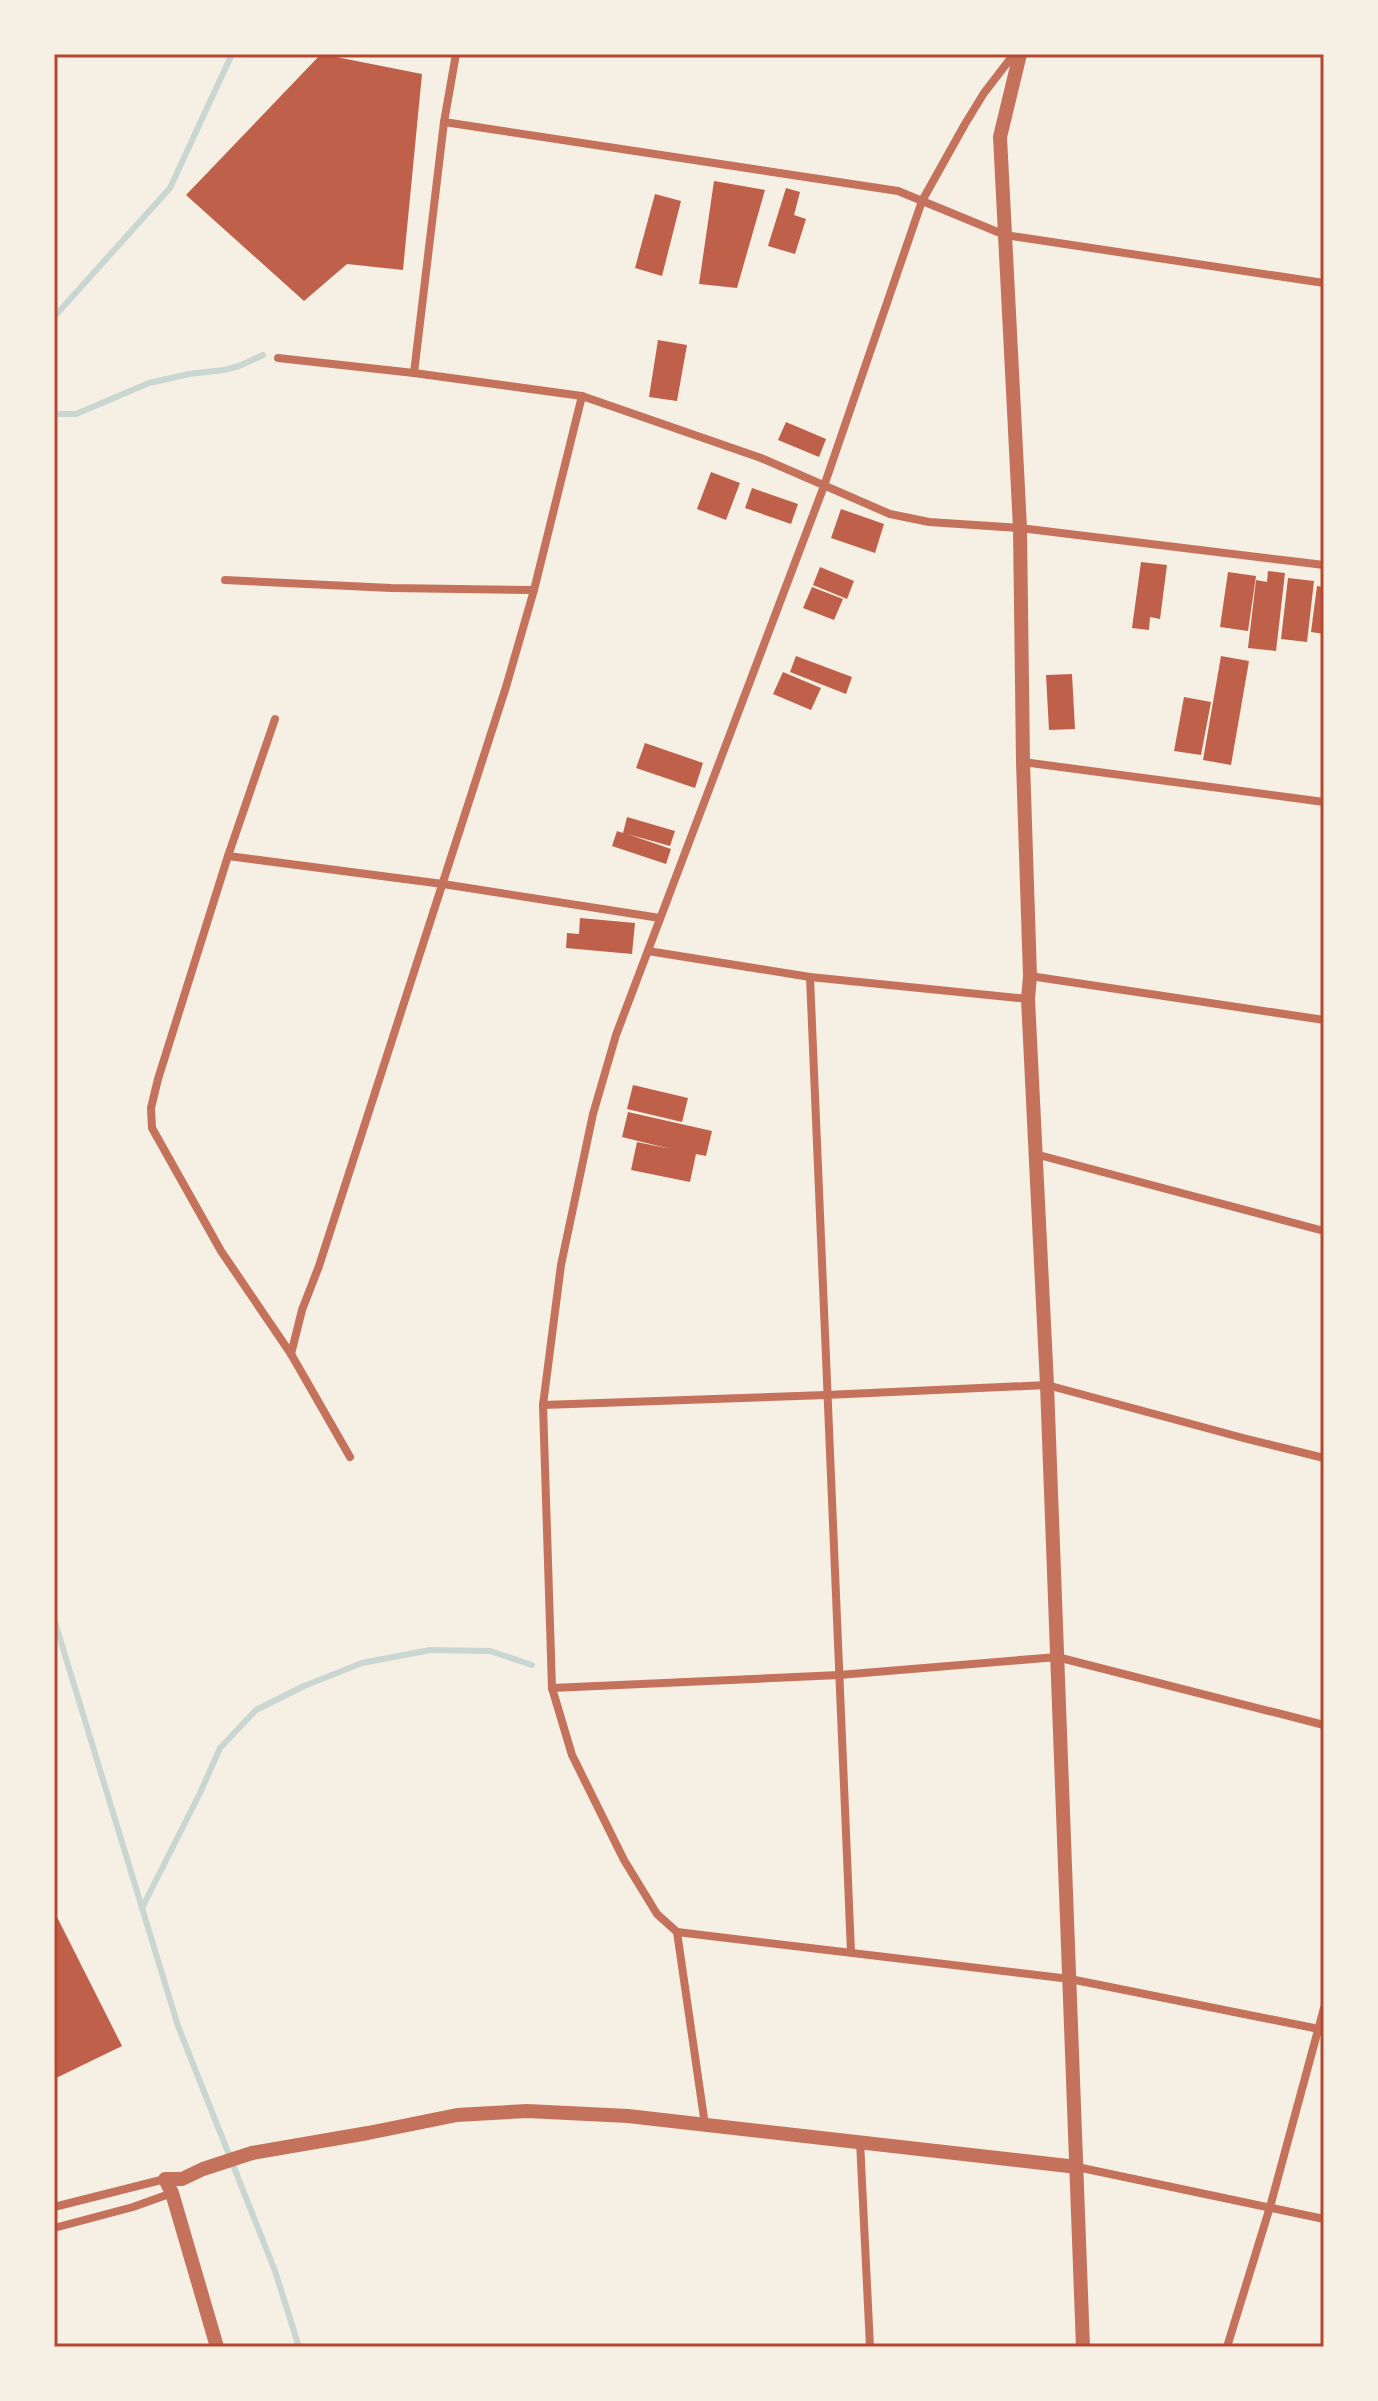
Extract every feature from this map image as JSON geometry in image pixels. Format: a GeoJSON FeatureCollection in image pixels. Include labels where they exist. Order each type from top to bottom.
{"type":"FeatureCollection","features":[{"type":"Feature","properties":{"kind":"street"},"geometry":{"type":"LineString","coordinates":[[414,373],[444,122],[456,54]]}},
{"type":"Feature","properties":{"kind":"street"},"geometry":{"type":"LineString","coordinates":[[1017,54],[984,93],[922,201],[824,486],[616,1035],[593,1114],[561,1265],[543,1405],[552,1688],[572,1755],[624,1860],[657,1914],[677,1932],[1070,1979],[1321,2030]]}},
{"type":"Feature","properties":{"kind":"street"},"geometry":{"type":"LineString","coordinates":[[1017,54],[1000,137],[1020,528],[1028,999],[1047,1385],[1083,2347]]}},
{"type":"Feature","properties":{"kind":"street"},"geometry":{"type":"LineString","coordinates":[[444,122],[898,191],[1005,235],[1324,283]]}},
{"type":"Feature","properties":{"kind":"street"},"geometry":{"type":"LineString","coordinates":[[278,358],[582,396],[761,458],[890,514],[929,522],[1020,528],[1324,565]]}},
{"type":"Feature","properties":{"kind":"street"},"geometry":{"type":"LineString","coordinates":[[291,1354],[302,1310],[319,1266],[506,687],[534,590],[582,396]]}},
{"type":"Feature","properties":{"kind":"street"},"geometry":{"type":"LineString","coordinates":[[225,580],[391,588],[534,590]]}},
{"type":"Feature","properties":{"kind":"street"},"geometry":{"type":"LineString","coordinates":[[275,719],[158,1079],[150,1119],[165,1153],[221,1251],[291,1354],[350,1457]]}},
{"type":"Feature","properties":{"kind":"street"},"geometry":{"type":"LineString","coordinates":[[1023,762],[1324,802]]}},
{"type":"Feature","properties":{"kind":"street"},"geometry":{"type":"LineString","coordinates":[[228,856],[443,884],[660,918]]}},
{"type":"Feature","properties":{"kind":"street"},"geometry":{"type":"LineString","coordinates":[[648,951],[810,977],[1028,999]]}},
{"type":"Feature","properties":{"kind":"street"},"geometry":{"type":"LineString","coordinates":[[1030,976],[1324,1020]]}},
{"type":"Feature","properties":{"kind":"street"},"geometry":{"type":"LineString","coordinates":[[810,977],[851,1952]]}},
{"type":"Feature","properties":{"kind":"street"},"geometry":{"type":"LineString","coordinates":[[1035,1154],[1324,1231]]}},
{"type":"Feature","properties":{"kind":"street"},"geometry":{"type":"LineString","coordinates":[[543,1405],[1047,1385],[1324,1458]]}},
{"type":"Feature","properties":{"kind":"street"},"geometry":{"type":"LineString","coordinates":[[552,1688],[839,1675],[1057,1657],[1324,1725]]}},
{"type":"Feature","properties":{"kind":"street"},"geometry":{"type":"LineString","coordinates":[[677,1932],[705,2125]]}},
{"type":"Feature","properties":{"kind":"street"},"geometry":{"type":"LineString","coordinates":[[1227,2347],[1321,2030],[1324,2008]]}},
{"type":"Feature","properties":{"kind":"street"},"geometry":{"type":"LineString","coordinates":[[54,2207],[165,2179],[182,2179],[252,2153],[457,2115],[527,2111],[628,2116],[1077,2167],[1324,2219]]}},
{"type":"Feature","properties":{"kind":"street"},"geometry":{"type":"LineString","coordinates":[[860,2141],[870,2347]]}},
{"type":"Feature","properties":{"kind":"street"},"geometry":{"type":"LineString","coordinates":[[165,2179],[172,2193],[217,2347]]}},
{"type":"Feature","properties":{"kind":"street"},"geometry":{"type":"LineString","coordinates":[[54,2228],[172,2193],[182,2179]]}},
{"type":"Feature","properties":{"kind":"building"},"geometry":{"type":"Polygon","coordinates":[[[321,54],[422,74],[403,270],[347,264],[304,301],[186,195],[321,54]]]}},
{"type":"Feature","properties":{"kind":"building"},"geometry":{"type":"Polygon","coordinates":[[[714,181],[765,190],[737,288],[699,284],[714,181]]]}},
{"type":"Feature","properties":{"kind":"building"},"geometry":{"type":"Polygon","coordinates":[[[786,188],[800,192],[794,215],[806,219],[795,254],[768,246],[786,188]]]}},
{"type":"Feature","properties":{"kind":"building"},"geometry":{"type":"Polygon","coordinates":[[[655,194],[681,201],[662,276],[635,268],[655,194]]]}},
{"type":"Feature","properties":{"kind":"building"},"geometry":{"type":"Polygon","coordinates":[[[658,340],[687,345],[677,401],[649,397],[658,340]]]}},
{"type":"Feature","properties":{"kind":"building"},"geometry":{"type":"Polygon","coordinates":[[[786,422],[826,439],[819,457],[778,440],[786,422]]]}},
{"type":"Feature","properties":{"kind":"building"},"geometry":{"type":"Polygon","coordinates":[[[711,472],[740,483],[726,520],[697,509],[711,472]]]}},
{"type":"Feature","properties":{"kind":"building"},"geometry":{"type":"Polygon","coordinates":[[[752,488],[798,504],[791,524],[745,508],[752,488]]]}},
{"type":"Feature","properties":{"kind":"building"},"geometry":{"type":"Polygon","coordinates":[[[841,509],[884,524],[875,553],[831,538],[841,509]]]}},
{"type":"Feature","properties":{"kind":"building"},"geometry":{"type":"Polygon","coordinates":[[[1141,562],[1167,565],[1160,619],[1150,617],[1149,630],[1132,628],[1141,562]]]}},
{"type":"Feature","properties":{"kind":"building"},"geometry":{"type":"Polygon","coordinates":[[[820,567],[854,581],[847,599],[813,585],[820,567]]]}},
{"type":"Feature","properties":{"kind":"building"},"geometry":{"type":"Polygon","coordinates":[[[1268,571],[1285,573],[1276,651],[1248,648],[1256,580],[1267,582],[1268,571]]]}},
{"type":"Feature","properties":{"kind":"building"},"geometry":{"type":"Polygon","coordinates":[[[1228,572],[1256,576],[1248,631],[1220,627],[1228,572]]]}},
{"type":"Feature","properties":{"kind":"building"},"geometry":{"type":"Polygon","coordinates":[[[1288,578],[1314,581],[1307,642],[1281,639],[1288,578]]]}},
{"type":"Feature","properties":{"kind":"building"},"geometry":{"type":"Polygon","coordinates":[[[1317,586],[1324,587],[1324,634],[1311,632],[1317,586]]]}},
{"type":"Feature","properties":{"kind":"building"},"geometry":{"type":"Polygon","coordinates":[[[812,587],[843,599],[834,620],[803,608],[812,587]]]}},
{"type":"Feature","properties":{"kind":"building"},"geometry":{"type":"Polygon","coordinates":[[[796,656],[852,677],[846,694],[790,672],[796,656]]]}},
{"type":"Feature","properties":{"kind":"building"},"geometry":{"type":"Polygon","coordinates":[[[1221,656],[1249,661],[1231,765],[1203,760],[1221,656]]]}},
{"type":"Feature","properties":{"kind":"building"},"geometry":{"type":"Polygon","coordinates":[[[783,672],[821,688],[811,710],[773,694],[783,672]]]}},
{"type":"Feature","properties":{"kind":"building"},"geometry":{"type":"Polygon","coordinates":[[[1072,674],[1075,729],[1049,730],[1046,675],[1072,674]]]}},
{"type":"Feature","properties":{"kind":"building"},"geometry":{"type":"Polygon","coordinates":[[[1184,697],[1211,702],[1201,755],[1174,751],[1184,697]]]}},
{"type":"Feature","properties":{"kind":"building"},"geometry":{"type":"Polygon","coordinates":[[[645,743],[703,763],[695,788],[636,768],[645,743]]]}},
{"type":"Feature","properties":{"kind":"building"},"geometry":{"type":"Polygon","coordinates":[[[627,817],[675,831],[670,846],[627,834],[671,849],[666,864],[612,846],[617,831],[623,833],[627,817]]]}},
{"type":"Feature","properties":{"kind":"building"},"geometry":{"type":"Polygon","coordinates":[[[580,918],[635,923],[632,954],[566,948],[567,933],[579,934],[580,918]]]}},
{"type":"Feature","properties":{"kind":"building"},"geometry":{"type":"Polygon","coordinates":[[[633,1085],[688,1098],[682,1122],[627,1109],[633,1085]]]}},
{"type":"Feature","properties":{"kind":"building"},"geometry":{"type":"Polygon","coordinates":[[[628,1112],[712,1131],[706,1156],[696,1154],[690,1182],[631,1170],[637,1142],[671,1149],[622,1137],[628,1112]]]}},
{"type":"Feature","properties":{"kind":"building"},"geometry":{"type":"Polygon","coordinates":[[[54,1911],[122,2046],[54,2079],[54,1911]]]}},
{"type":"Feature","properties":{"kind":"waterway"},"geometry":{"type":"LineString","coordinates":[[54,317],[170,188],[232,54]]}},
{"type":"Feature","properties":{"kind":"waterway"},"geometry":{"type":"LineString","coordinates":[[54,414],[76,414],[149,383],[224,370],[263,355]]}},
{"type":"Feature","properties":{"kind":"waterway"},"geometry":{"type":"LineString","coordinates":[[54,1619],[178,2026],[275,2271],[299,2347]]}},
{"type":"Feature","properties":{"kind":"waterway"},"geometry":{"type":"LineString","coordinates":[[142,1908],[220,1748],[256,1710],[304,1686],[362,1663],[430,1650],[490,1651],[532,1665]]}}]}
